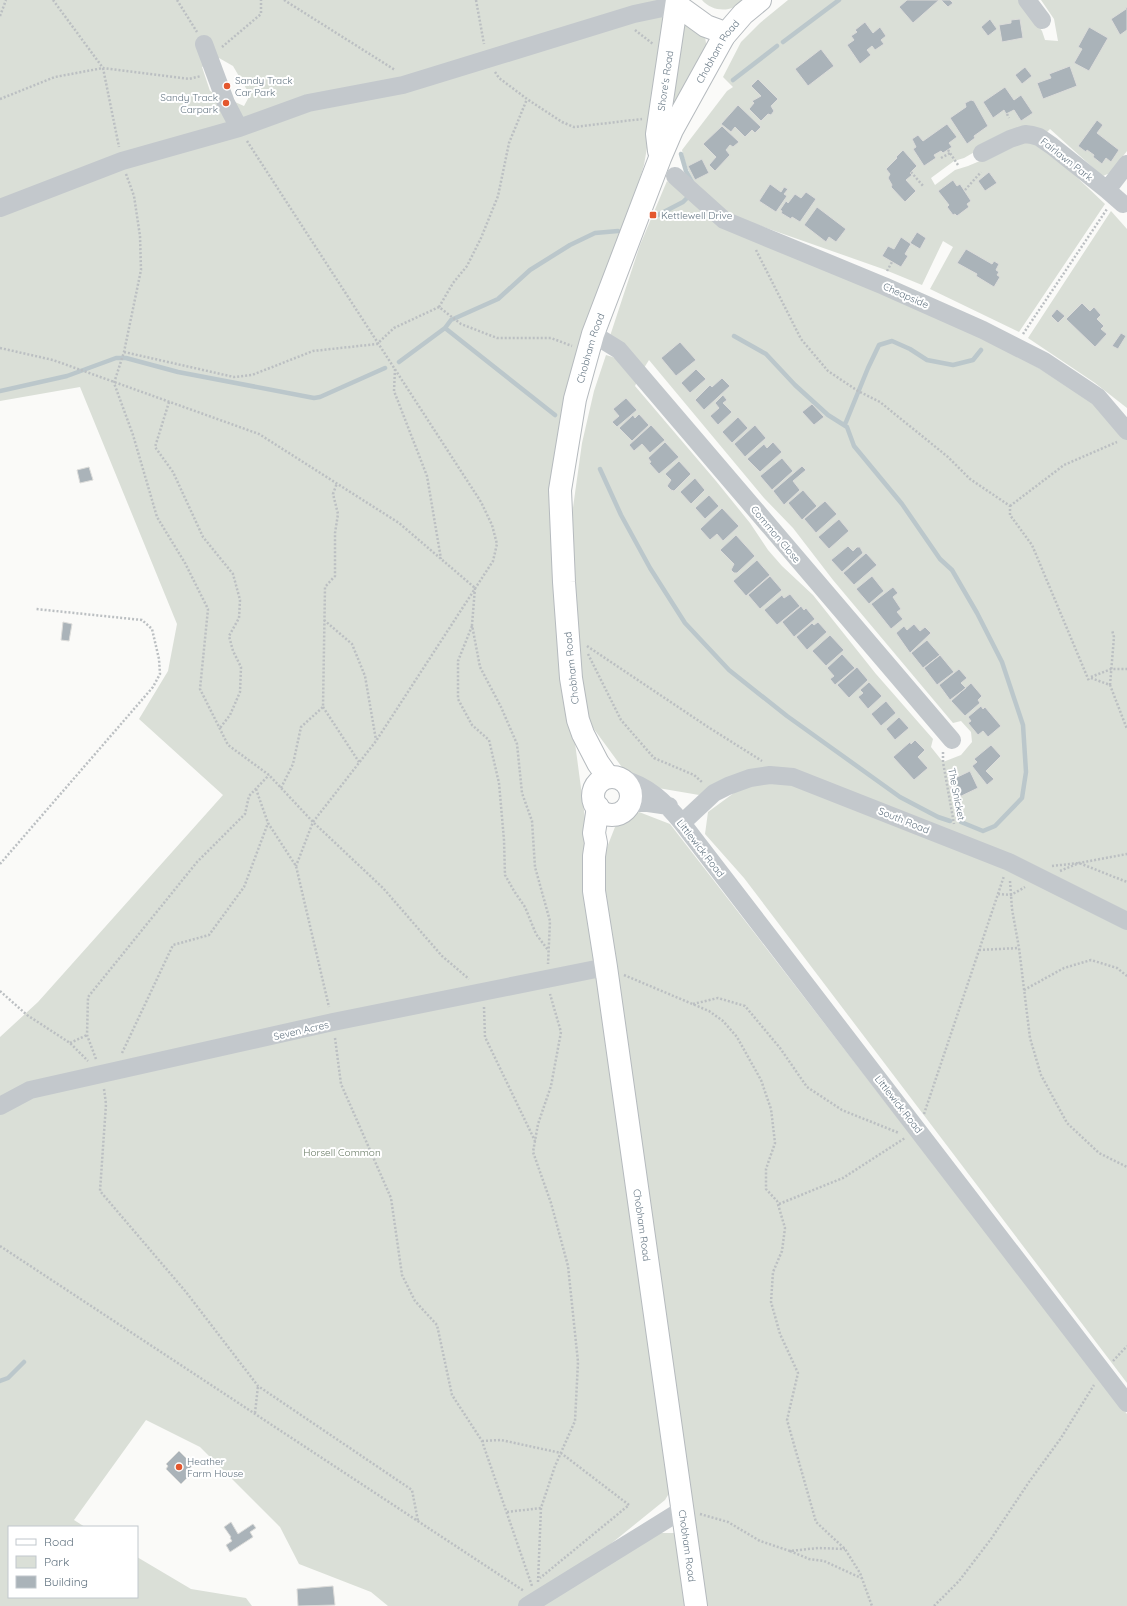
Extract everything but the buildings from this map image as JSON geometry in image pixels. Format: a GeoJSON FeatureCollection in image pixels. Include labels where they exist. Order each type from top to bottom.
{"type":"FeatureCollection","features":[{"type":"Feature","properties":{"kind":"main road","name":"Chobham Road"},"geometry":{"type":"LineString","coordinates":[[696,1606],[594,891],[594,856],[596,843],[610,822],[611,795],[578,720],[570,678],[560,490],[575,399],[590,344],[660,158],[672,130],[720,33],[760,0]]}},
{"type":"Feature","properties":{"kind":"main road"},"geometry":{"type":"LineString","coordinates":[[682,2],[706,26],[720,33]]}},
{"type":"Feature","properties":{"kind":"main road","name":"Shore's Road"},"geometry":{"type":"LineString","coordinates":[[660,158],[658,134],[660,117],[682,2]]}},
{"type":"Feature","properties":{"kind":"street"},"geometry":{"type":"LineString","coordinates":[[627,16],[647,0]]}},
{"type":"Feature","properties":{"kind":"street"},"geometry":{"type":"LineString","coordinates":[[1028,0],[1042,20]]}},
{"type":"Feature","properties":{"kind":"street"},"geometry":{"type":"LineString","coordinates":[[0,208],[122,161],[239,128],[308,103],[412,82],[627,16],[682,2]]}},
{"type":"Feature","properties":{"kind":"street"},"geometry":{"type":"LineString","coordinates":[[209,58],[226,103],[239,128]]}},
{"type":"Feature","properties":{"kind":"street","name":"Fairlawn Park"},"geometry":{"type":"LineString","coordinates":[[982,153],[1004,141],[1025,134],[1039,137],[1115,197]]}},
{"type":"Feature","properties":{"kind":"street"},"geometry":{"type":"LineString","coordinates":[[1115,197],[1127,164]]}},
{"type":"Feature","properties":{"kind":"street","name":"Cheapside"},"geometry":{"type":"LineString","coordinates":[[675,176],[724,220],[884,286],[983,330],[1044,362],[1098,397],[1124,436]]}},
{"type":"Feature","properties":{"kind":"street","name":"Common Close"},"geometry":{"type":"LineString","coordinates":[[590,344],[619,350],[952,740]]}},
{"type":"Feature","properties":{"kind":"street","name":"South Road"},"geometry":{"type":"LineString","coordinates":[[682,823],[714,793],[728,786],[750,778],[770,775],[793,777],[1009,862],[1046,872],[1127,921]]}},
{"type":"Feature","properties":{"kind":"street","name":"Littlewick Road"},"geometry":{"type":"LineString","coordinates":[[611,795],[631,782],[652,793],[669,806],[1127,1403]]}},
{"type":"Feature","properties":{"kind":"street"},"geometry":{"type":"LineString","coordinates":[[611,795],[669,806]]}},
{"type":"Feature","properties":{"kind":"street","name":"Seven Acres"},"geometry":{"type":"LineString","coordinates":[[0,1106],[30,1090],[333,1022],[606,967]]}},
{"type":"Feature","properties":{"kind":"street"},"geometry":{"type":"LineString","coordinates":[[532,1603],[682,1510]]}},
{"type":"Feature","properties":{"kind":"path"},"geometry":{"type":"LineString","coordinates":[[0,16],[6,0]]}},
{"type":"Feature","properties":{"kind":"path"},"geometry":{"type":"LineString","coordinates":[[53,0],[103,68],[189,79],[209,58],[261,14],[260,0]]}},
{"type":"Feature","properties":{"kind":"path"},"geometry":{"type":"LineString","coordinates":[[176,0],[209,58]]}},
{"type":"Feature","properties":{"kind":"path"},"geometry":{"type":"LineString","coordinates":[[284,0],[412,82]]}},
{"type":"Feature","properties":{"kind":"path"},"geometry":{"type":"LineString","coordinates":[[476,0],[487,59],[499,78],[562,122],[574,127],[660,117]]}},
{"type":"Feature","properties":{"kind":"path"},"geometry":{"type":"LineString","coordinates":[[627,16],[656,47]]}},
{"type":"Feature","properties":{"kind":"path"},"geometry":{"type":"LineString","coordinates":[[527,99],[509,143],[498,196],[467,266],[453,283],[439,307],[394,328],[377,344],[313,351],[252,375],[234,377],[123,353],[114,383],[134,435],[157,517],[185,563],[208,609],[200,689],[228,745],[269,775],[313,822],[383,888],[442,956],[483,991],[485,1036],[535,1141]]}},
{"type":"Feature","properties":{"kind":"path"},"geometry":{"type":"LineString","coordinates":[[1007,114],[1009,118]]}},
{"type":"Feature","properties":{"kind":"path"},"geometry":{"type":"LineString","coordinates":[[239,128],[377,344],[395,369],[481,502],[492,525],[496,544],[494,561],[376,741],[313,822],[296,866]]}},
{"type":"Feature","properties":{"kind":"path"},"geometry":{"type":"LineString","coordinates":[[948,150],[958,165]]}},
{"type":"Feature","properties":{"kind":"path"},"geometry":{"type":"LineString","coordinates":[[941,158],[950,153]]}},
{"type":"Feature","properties":{"kind":"path"},"geometry":{"type":"LineString","coordinates":[[912,172],[924,187]]}},
{"type":"Feature","properties":{"kind":"path"},"geometry":{"type":"LineString","coordinates":[[965,190],[981,172]]}},
{"type":"Feature","properties":{"kind":"path"},"geometry":{"type":"LineString","coordinates":[[1015,346],[1115,197]]}},
{"type":"Feature","properties":{"kind":"path"},"geometry":{"type":"LineString","coordinates":[[755,233],[752,240],[759,258],[801,339],[828,371],[858,391],[880,402],[948,457],[970,479],[1010,506]]}},
{"type":"Feature","properties":{"kind":"path"},"geometry":{"type":"LineString","coordinates":[[439,307],[454,317],[461,324],[496,338],[551,338],[590,344]]}},
{"type":"Feature","properties":{"kind":"path"},"geometry":{"type":"LineString","coordinates":[[0,348],[53,360],[260,434],[399,523],[475,588]]}},
{"type":"Feature","properties":{"kind":"path"},"geometry":{"type":"LineString","coordinates":[[395,369],[394,391],[427,476],[441,559]]}},
{"type":"Feature","properties":{"kind":"path"},"geometry":{"type":"LineString","coordinates":[[169,402],[155,447],[173,472],[203,537],[233,574],[240,600],[239,618],[230,636],[234,651],[241,667],[240,692],[230,715],[220,728]]}},
{"type":"Feature","properties":{"kind":"path"},"geometry":{"type":"LineString","coordinates":[[1010,506],[1064,465],[1124,436]]}},
{"type":"Feature","properties":{"kind":"path"},"geometry":{"type":"LineString","coordinates":[[337,483],[333,494],[338,514],[335,533],[335,576],[324,587],[322,707],[360,762]]}},
{"type":"Feature","properties":{"kind":"path"},"geometry":{"type":"LineString","coordinates":[[1010,506],[1010,515],[1032,546],[1089,681]]}},
{"type":"Feature","properties":{"kind":"path"},"geometry":{"type":"LineString","coordinates":[[475,588],[472,626],[480,667],[502,707],[517,744],[522,793],[532,821],[535,867],[550,921],[547,978],[549,991],[561,1032],[551,1086],[538,1124],[533,1152],[551,1203],[568,1266],[578,1362],[575,1421],[555,1466],[541,1508],[538,1579],[532,1603]]}},
{"type":"Feature","properties":{"kind":"path"},"geometry":{"type":"LineString","coordinates":[[0,864],[148,692],[160,674],[152,629],[142,620],[36,609]]}},
{"type":"Feature","properties":{"kind":"path"},"geometry":{"type":"LineString","coordinates":[[323,620],[352,644],[365,676],[376,741]]}},
{"type":"Feature","properties":{"kind":"path"},"geometry":{"type":"LineString","coordinates":[[472,626],[458,661],[458,699],[472,725],[489,740],[499,783],[504,840],[505,875],[514,892],[525,907],[536,934],[548,950]]}},
{"type":"Feature","properties":{"kind":"path"},"geometry":{"type":"LineString","coordinates":[[1112,630],[1114,637],[1110,685],[1127,729]]}},
{"type":"Feature","properties":{"kind":"path"},"geometry":{"type":"LineString","coordinates":[[714,793],[694,775],[654,758],[621,720],[582,642],[708,727],[786,776]]}},
{"type":"Feature","properties":{"kind":"path"},"geometry":{"type":"LineString","coordinates":[[1110,685],[1091,678],[1112,669],[1127,668]]}},
{"type":"Feature","properties":{"kind":"path"},"geometry":{"type":"LineString","coordinates":[[281,788],[293,764],[301,727],[322,707]]}},
{"type":"Feature","properties":{"kind":"path","name":"The Snicket"},"geometry":{"type":"LineString","coordinates":[[952,740],[943,762],[955,830]]}},
{"type":"Feature","properties":{"kind":"path"},"geometry":{"type":"LineString","coordinates":[[107,1073],[87,1036],[88,997],[197,862],[245,814],[249,796],[269,775]]}},
{"type":"Feature","properties":{"kind":"path"},"geometry":{"type":"LineString","coordinates":[[256,789],[268,823],[296,866],[333,1022],[341,1084],[391,1198],[402,1275],[415,1301],[437,1325],[452,1395],[482,1442],[507,1512],[532,1603]]}},
{"type":"Feature","properties":{"kind":"path"},"geometry":{"type":"LineString","coordinates":[[268,823],[244,888],[209,935],[173,945],[107,1073],[100,1192],[186,1292],[258,1386],[412,1490],[418,1521]]}},
{"type":"Feature","properties":{"kind":"path"},"geometry":{"type":"LineString","coordinates":[[1046,872],[1079,863],[1127,854]]}},
{"type":"Feature","properties":{"kind":"path"},"geometry":{"type":"LineString","coordinates":[[919,1130],[1009,862]]}},
{"type":"Feature","properties":{"kind":"path"},"geometry":{"type":"LineString","coordinates":[[1009,862],[1012,909],[1019,948],[1030,1038],[1041,1075],[1067,1123],[1099,1153],[1127,1168]]}},
{"type":"Feature","properties":{"kind":"path"},"geometry":{"type":"LineString","coordinates":[[1046,872],[1079,863],[1127,882]]}},
{"type":"Feature","properties":{"kind":"path"},"geometry":{"type":"LineString","coordinates":[[998,894],[1011,895]]}},
{"type":"Feature","properties":{"kind":"path"},"geometry":{"type":"LineString","coordinates":[[979,950],[1019,948]]}},
{"type":"Feature","properties":{"kind":"path"},"geometry":{"type":"LineString","coordinates":[[1024,990],[1064,968],[1091,960],[1117,968],[1127,976]]}},
{"type":"Feature","properties":{"kind":"path"},"geometry":{"type":"LineString","coordinates":[[606,967],[709,1011],[723,1021],[737,1037],[761,1080],[771,1109],[775,1143],[766,1169],[766,1189],[778,1201],[785,1228],[782,1251],[773,1272],[771,1302],[780,1334],[798,1373],[787,1420],[816,1522],[845,1549],[861,1578],[872,1606]]}},
{"type":"Feature","properties":{"kind":"path"},"geometry":{"type":"LineString","coordinates":[[0,991],[27,1016],[70,1043],[107,1073]]}},
{"type":"Feature","properties":{"kind":"path"},"geometry":{"type":"LineString","coordinates":[[693,1004],[718,998],[745,1006],[780,1048],[807,1087],[842,1110],[908,1136],[843,1178],[778,1204]]}},
{"type":"Feature","properties":{"kind":"path"},"geometry":{"type":"LineString","coordinates":[[70,1043],[87,1036]]}},
{"type":"Feature","properties":{"kind":"path"},"geometry":{"type":"LineString","coordinates":[[0,1246],[418,1521],[532,1603]]}},
{"type":"Feature","properties":{"kind":"path"},"geometry":{"type":"LineString","coordinates":[[934,1606],[959,1581],[991,1539],[1029,1482],[1061,1438],[1103,1372]]}},
{"type":"Feature","properties":{"kind":"path"},"geometry":{"type":"LineString","coordinates":[[254,1413],[258,1386]]}},
{"type":"Feature","properties":{"kind":"path"},"geometry":{"type":"LineString","coordinates":[[482,1442],[501,1440],[561,1453],[629,1505],[538,1579]]}},
{"type":"Feature","properties":{"kind":"path"},"geometry":{"type":"LineString","coordinates":[[507,1512],[541,1508]]}},
{"type":"Feature","properties":{"kind":"path"},"geometry":{"type":"LineString","coordinates":[[682,1510],[728,1522],[760,1541],[790,1551],[809,1560],[824,1561],[861,1578]]}},
{"type":"Feature","properties":{"kind":"path"},"geometry":{"type":"LineString","coordinates":[[790,1551],[818,1548],[845,1549]]}},
{"type":"Feature","properties":{"kind":"green space","name":"Horsell Common"},"geometry":{"type":"Polygon","coordinates":[[[0,0],[665,0],[660,72],[644,165],[623,233],[577,366],[557,574],[553,578],[589,848],[604,855],[615,827],[639,812],[670,824],[1127,1414],[1127,1606],[388,1606],[371,1592],[299,1564],[280,1527],[200,1447],[146,1420],[74,1520],[83,1526],[8,1526],[8,1598],[138,1598],[138,1558],[191,1589],[246,1598],[252,1606],[0,1606],[0,1037],[38,1002],[223,795],[139,719],[168,671],[177,624],[80,387],[0,401],[0,0]],[[219,58],[202,67],[210,91],[244,106],[250,95],[233,66],[219,58]],[[674,1485],[665,1500],[602,1551],[657,1533],[676,1533],[674,1485]]]}},
{"type":"Feature","properties":{"kind":"green space"},"geometry":{"type":"Polygon","coordinates":[[[702,0],[743,1],[733,8],[722,10],[711,7],[702,0]]]}},
{"type":"Feature","properties":{"kind":"green space"},"geometry":{"type":"Polygon","coordinates":[[[788,0],[1020,0],[1042,31],[1045,40],[1058,41],[1054,19],[1041,0],[1127,0],[1127,151],[1110,173],[1103,176],[1100,174],[1050,129],[1045,134],[985,146],[964,158],[954,161],[931,178],[935,185],[955,170],[1027,141],[1047,149],[1105,204],[1019,332],[930,289],[953,247],[943,241],[922,285],[883,269],[741,219],[712,200],[694,181],[687,168],[682,150],[727,91],[733,87],[723,77],[741,42],[760,23],[788,0]]]}},
{"type":"Feature","properties":{"kind":"green space"},"geometry":{"type":"Polygon","coordinates":[[[681,18],[705,37],[707,49],[670,114],[681,18]]]}},
{"type":"Feature","properties":{"kind":"green space"},"geometry":{"type":"Polygon","coordinates":[[[667,181],[718,220],[989,340],[1094,399],[1127,439],[1127,1383],[744,878],[705,834],[708,812],[742,787],[699,795],[658,788],[624,770],[591,725],[581,684],[571,522],[582,443],[594,391],[606,355],[619,359],[639,378],[635,386],[716,481],[750,523],[768,550],[782,566],[813,595],[876,674],[933,739],[931,747],[943,762],[961,755],[972,742],[971,732],[961,721],[953,723],[833,580],[793,528],[764,498],[649,360],[644,368],[610,336],[640,245],[667,181]]]}},
{"type":"Feature","properties":{"kind":"green space"},"geometry":{"type":"Polygon","coordinates":[[[1111,211],[1127,229],[1127,408],[1095,383],[1028,338],[1111,211]]]}},
{"type":"Feature","properties":{"kind":"waterway"},"geometry":{"type":"LineString","coordinates":[[783,42],[839,0]]}},
{"type":"Feature","properties":{"kind":"waterway"},"geometry":{"type":"LineString","coordinates":[[733,80],[777,46]]}},
{"type":"Feature","properties":{"kind":"waterway"},"geometry":{"type":"LineString","coordinates":[[681,154],[686,171],[692,182]]}},
{"type":"Feature","properties":{"kind":"waterway"},"geometry":{"type":"LineString","coordinates":[[656,216],[683,202],[690,195]]}},
{"type":"Feature","properties":{"kind":"waterway"},"geometry":{"type":"LineString","coordinates":[[399,362],[445,328],[451,320],[498,299],[530,270],[570,245],[595,233],[618,231]]}},
{"type":"Feature","properties":{"kind":"waterway"},"geometry":{"type":"LineString","coordinates":[[445,328],[555,415]]}},
{"type":"Feature","properties":{"kind":"waterway"},"geometry":{"type":"LineString","coordinates":[[734,336],[766,354],[795,385],[828,415],[847,427],[854,446],[902,504],[940,559],[952,570],[977,613],[1002,662],[1023,725],[1026,772],[1022,798],[995,826],[983,831],[961,822]]}},
{"type":"Feature","properties":{"kind":"waterway"},"geometry":{"type":"LineString","coordinates":[[844,425],[879,345],[892,341],[910,349],[927,360],[953,365],[973,360],[981,350]]}},
{"type":"Feature","properties":{"kind":"waterway"},"geometry":{"type":"LineString","coordinates":[[0,391],[67,376],[116,358],[126,358],[178,372],[314,398],[320,397],[385,368]]}},
{"type":"Feature","properties":{"kind":"waterway"},"geometry":{"type":"LineString","coordinates":[[600,469],[621,515],[650,568],[685,623],[729,670],[787,716],[900,797],[938,817],[950,821]]}},
{"type":"Feature","properties":{"kind":"waterway"},"geometry":{"type":"LineString","coordinates":[[0,1381],[8,1378],[24,1362]]}},
{"type":"Feature","properties":{"kind":"place","name":"Sandy Track Car Park"},"geometry":{"type":"Point","coordinates":[227,86]}},
{"type":"Feature","properties":{"kind":"place","name":"Sandy Track Carpark"},"geometry":{"type":"Point","coordinates":[226,103]}},
{"type":"Feature","properties":{"kind":"place","name":"Kettlewell Drive"},"geometry":{"type":"Point","coordinates":[653,215]}},
{"type":"Feature","properties":{"kind":"place","name":"Heather Farm House"},"geometry":{"type":"Point","coordinates":[179,1467]}}]}
